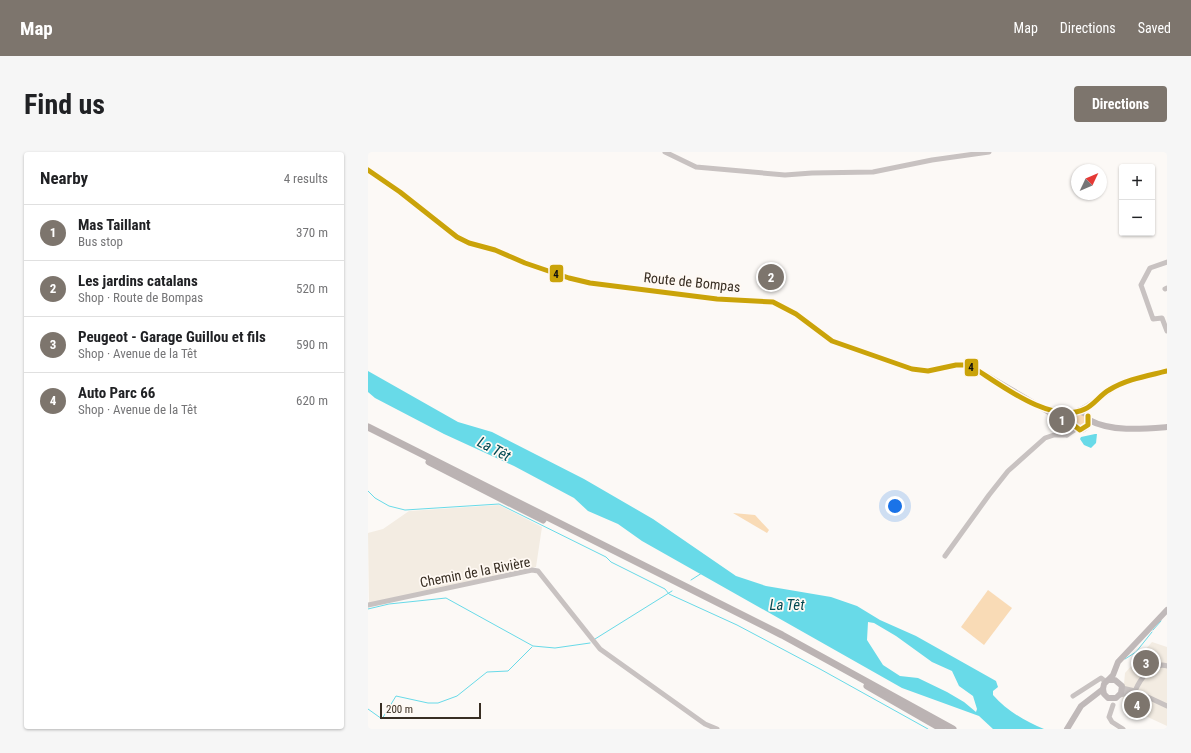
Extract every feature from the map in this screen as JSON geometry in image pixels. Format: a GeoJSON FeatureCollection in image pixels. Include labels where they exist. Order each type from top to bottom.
{"type":"FeatureCollection","features":[{"type":"Feature","properties":{"kind":"highway"},"geometry":{"type":"LineString","coordinates":[[368,426],[782,635],[953,729]]}},
{"type":"Feature","properties":{"kind":"highway"},"geometry":{"type":"LineString","coordinates":[[368,432],[787,643],[942,729]]}},
{"type":"Feature","properties":{"kind":"main road","name":"Route de Bompas"},"geometry":{"type":"LineString","coordinates":[[368,170],[400,192],[457,237],[469,243],[496,250],[525,263],[569,278],[590,283],[717,299],[772,302],[796,314],[832,341],[920,371],[965,365],[974,368],[1039,407]]}},
{"type":"Feature","properties":{"kind":"main road"},"geometry":{"type":"LineString","coordinates":[[1073,426],[1071,418],[1077,412],[1086,408],[1110,389],[1123,383],[1167,372]]}},
{"type":"Feature","properties":{"kind":"main road"},"geometry":{"type":"LineString","coordinates":[[1084,429],[1095,404],[1119,388],[1167,372]]}},
{"type":"Feature","properties":{"kind":"main road"},"geometry":{"type":"LineString","coordinates":[[1039,407],[1060,413],[1084,413],[1096,424],[1108,427]]}},
{"type":"Feature","properties":{"kind":"main road"},"geometry":{"type":"LineString","coordinates":[[1039,407],[1054,415],[1064,418],[1073,426],[1084,429],[1108,427],[1167,427]]}},
{"type":"Feature","properties":{"kind":"main road"},"geometry":{"type":"LineString","coordinates":[[1069,727],[1081,706],[1103,689],[1107,681],[1113,675],[1115,666],[1167,610]]}},
{"type":"Feature","properties":{"kind":"main road"},"geometry":{"type":"LineString","coordinates":[[1069,727],[1086,706],[1095,700],[1113,699],[1122,688],[1118,681],[1117,670],[1124,656]]}},
{"type":"Feature","properties":{"kind":"main road"},"geometry":{"type":"LineString","coordinates":[[1107,681],[1118,681]]}},
{"type":"Feature","properties":{"kind":"main road"},"geometry":{"type":"LineString","coordinates":[[1103,689],[1113,699]]}},
{"type":"Feature","properties":{"kind":"street"},"geometry":{"type":"LineString","coordinates":[[665,152],[696,167],[785,175],[873,172],[932,160],[989,152]]}},
{"type":"Feature","properties":{"kind":"street"},"geometry":{"type":"LineString","coordinates":[[1167,262],[1150,268],[1140,285],[1153,319],[1162,318],[1167,331]]}},
{"type":"Feature","properties":{"kind":"street"},"geometry":{"type":"LineString","coordinates":[[945,556],[989,494],[1008,471],[1045,438],[1054,435],[1067,435],[1073,426]]}},
{"type":"Feature","properties":{"kind":"street","name":"Chemin de la Rivière"},"geometry":{"type":"LineString","coordinates":[[368,605],[532,570],[538,571],[591,640],[600,649],[701,721],[717,729]]}},
{"type":"Feature","properties":{"kind":"street"},"geometry":{"type":"LineString","coordinates":[[1123,729],[1112,722],[1109,718],[1113,699],[1135,691],[1144,676],[1156,665],[1159,664],[1167,666]]}},
{"type":"Feature","properties":{"kind":"street"},"geometry":{"type":"LineString","coordinates":[[1073,696],[1095,680],[1100,678],[1107,681]]}},
{"type":"Feature","properties":{"kind":"street"},"geometry":{"type":"LineString","coordinates":[[1122,688],[1135,691],[1167,706]]}},
{"type":"Feature","properties":{"kind":"shaded area"},"geometry":{"type":"Polygon","coordinates":[[[1079,414],[1084,416],[1086,421],[1084,426],[1079,428],[1074,426],[1072,421],[1074,416],[1079,414]]]}},
{"type":"Feature","properties":{"kind":"shaded area"},"geometry":{"type":"Polygon","coordinates":[[[499,505],[542,527],[536,567],[369,604],[368,533],[383,529],[409,511],[499,505]]]}},
{"type":"Feature","properties":{"kind":"shaded area"},"geometry":{"type":"Polygon","coordinates":[[[733,513],[755,515],[769,530],[767,533],[733,513]]]}},
{"type":"Feature","properties":{"kind":"shaded area"},"geometry":{"type":"Polygon","coordinates":[[[988,590],[1012,608],[984,645],[961,627],[988,590]]]}},
{"type":"Feature","properties":{"kind":"shaded area"},"geometry":{"type":"Polygon","coordinates":[[[1152,642],[1167,647],[1167,726],[1122,705],[1125,673],[1152,642]]]}},
{"type":"Feature","properties":{"kind":"water","name":"La Têt"},"geometry":{"type":"Polygon","coordinates":[[[368,371],[458,422],[492,432],[584,479],[653,519],[736,576],[766,586],[831,597],[857,606],[880,620],[916,636],[996,681],[998,687],[993,691],[993,695],[1004,706],[1030,723],[1044,729],[993,729],[979,716],[902,688],[642,541],[618,524],[588,511],[574,498],[514,466],[444,434],[375,398],[368,392],[368,371]],[[868,622],[867,640],[883,665],[900,676],[918,678],[947,692],[964,702],[976,712],[977,709],[973,696],[959,686],[952,671],[932,662],[896,636],[874,623],[868,622]]]}},
{"type":"Feature","properties":{"kind":"water"},"geometry":{"type":"Polygon","coordinates":[[[1097,434],[1096,443],[1091,448],[1084,445],[1080,439],[1081,437],[1097,434]]]}},
{"type":"Feature","properties":{"kind":"waterway"},"geometry":{"type":"LineString","coordinates":[[368,491],[375,498],[389,506],[405,510],[499,504],[606,557],[611,562],[665,589],[669,594],[737,625],[928,729]]}},
{"type":"Feature","properties":{"kind":"waterway"},"geometry":{"type":"LineString","coordinates":[[691,580],[702,573]]}},
{"type":"Feature","properties":{"kind":"waterway"},"geometry":{"type":"LineString","coordinates":[[595,639],[672,591]]}},
{"type":"Feature","properties":{"kind":"waterway"},"geometry":{"type":"LineString","coordinates":[[368,609],[389,604],[446,598],[533,646],[555,648],[590,643]]}},
{"type":"Feature","properties":{"kind":"waterway"},"geometry":{"type":"LineString","coordinates":[[1153,630],[1161,621]]}},
{"type":"Feature","properties":{"kind":"waterway"},"geometry":{"type":"LineString","coordinates":[[1125,659],[1136,652],[1152,632]]}},
{"type":"Feature","properties":{"kind":"waterway"},"geometry":{"type":"LineString","coordinates":[[368,709],[382,719],[396,696],[428,703],[438,703],[457,696],[487,672],[508,671],[532,647]]}},
{"type":"Feature","properties":{"kind":"transit line","name":"4"},"geometry":{"type":"LineString","coordinates":[[368,170],[400,192],[457,237],[469,243],[495,250],[525,263],[569,278],[590,283],[717,299],[773,302],[796,314],[832,341],[912,369],[928,371],[956,365],[965,365],[974,368],[1012,393],[1042,408],[1058,412],[1072,413],[1085,409],[1116,386],[1137,378],[1167,371]]}},
{"type":"Feature","properties":{"kind":"transit line","name":"4"},"geometry":{"type":"LineString","coordinates":[[1056,415],[1066,419],[1080,430],[1088,425],[1088,416]]}},
{"type":"Feature","properties":{"kind":"place","name":"Les jardins catalans"},"geometry":{"type":"Point","coordinates":[771,277]}},
{"type":"Feature","properties":{"kind":"place","name":"Mas Taillant"},"geometry":{"type":"Point","coordinates":[1062,420]}},
{"type":"Feature","properties":{"kind":"place","name":"Peugeot - Garage Guillou et fils"},"geometry":{"type":"Point","coordinates":[1146,663]}},
{"type":"Feature","properties":{"kind":"place","name":"Auto Parc 66"},"geometry":{"type":"Point","coordinates":[1137,705]}}]}
